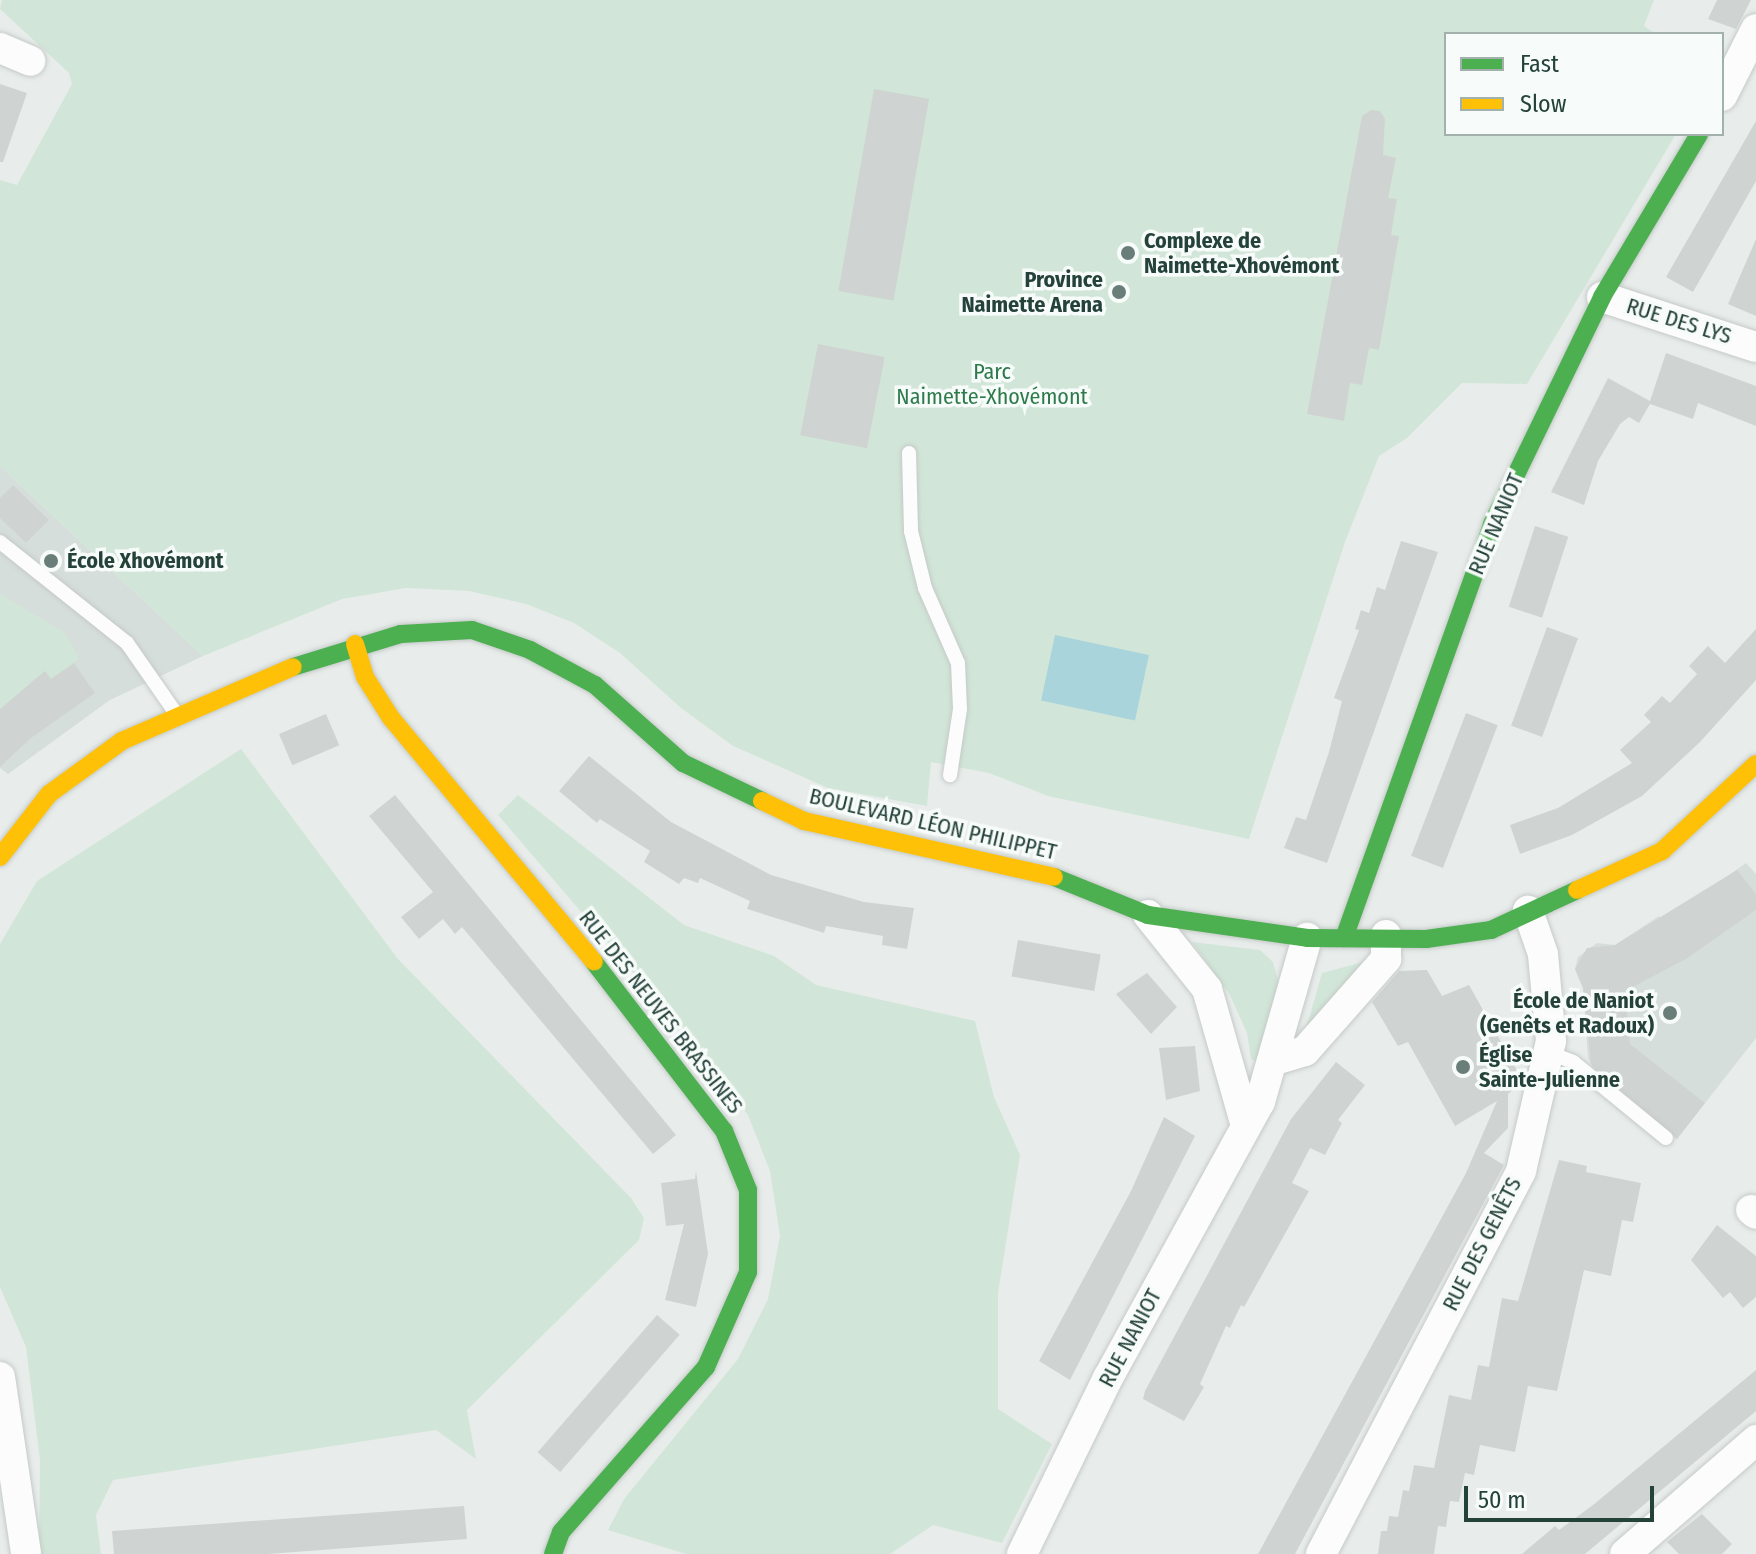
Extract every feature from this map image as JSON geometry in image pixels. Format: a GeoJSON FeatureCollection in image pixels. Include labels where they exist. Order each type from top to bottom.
{"type":"FeatureCollection","features":[{"type":"Feature","properties":{"kind":"street"},"geometry":{"type":"LineString","coordinates":[[1724,94],[1750,64],[1756,29]]}},
{"type":"Feature","properties":{"kind":"street"},"geometry":{"type":"LineString","coordinates":[[0,48],[30,61]]}},
{"type":"Feature","properties":{"kind":"street","name":"RUE NANIOT"},"geometry":{"type":"LineString","coordinates":[[1344,938],[1492,524],[1602,297],[1698,136]]}},
{"type":"Feature","properties":{"kind":"street","name":"RUE DES LYS"},"geometry":{"type":"LineString","coordinates":[[1602,297],[1756,347]]}},
{"type":"Feature","properties":{"kind":"street","name":"BOULEVARD LÉON PHILIPPET"},"geometry":{"type":"LineString","coordinates":[[0,857],[49,794],[122,741],[355,644],[401,634],[472,630],[530,650],[595,685],[683,763],[804,821],[1070,881],[1148,915],[1307,938],[1386,935]]}},
{"type":"Feature","properties":{"kind":"street","name":"RUE DES NEUVES BRASSINES"},"geometry":{"type":"LineString","coordinates":[[355,644],[365,677],[391,718],[590,957],[724,1131],[748,1190],[748,1272],[706,1367],[561,1532],[553,1554]]}},
{"type":"Feature","properties":{"kind":"street"},"geometry":{"type":"LineString","coordinates":[[1386,935],[1426,939],[1491,930],[1662,851],[1756,764]]}},
{"type":"Feature","properties":{"kind":"street"},"geometry":{"type":"LineString","coordinates":[[1487,910],[1528,911]]}},
{"type":"Feature","properties":{"kind":"street","name":"RUE DES GENÊTS"},"geometry":{"type":"LineString","coordinates":[[1321,1554],[1521,1171],[1550,1053],[1546,975],[1528,911]]}},
{"type":"Feature","properties":{"kind":"street"},"geometry":{"type":"LineString","coordinates":[[1148,915],[1207,989],[1246,1126]]}},
{"type":"Feature","properties":{"kind":"street"},"geometry":{"type":"LineString","coordinates":[[1386,935],[1423,918]]}},
{"type":"Feature","properties":{"kind":"street"},"geometry":{"type":"LineString","coordinates":[[1272,1061],[1305,1051],[1386,959],[1386,935]]}},
{"type":"Feature","properties":{"kind":"street","name":"RUE NANIOT"},"geometry":{"type":"LineString","coordinates":[[1022,1554],[1108,1378],[1260,1102],[1307,938]]}},
{"type":"Feature","properties":{"kind":"street"},"geometry":{"type":"LineString","coordinates":[[0,1377],[26,1554]]}},
{"type":"Feature","properties":{"kind":"street"},"geometry":{"type":"LineString","coordinates":[[1625,1554],[1756,1440]]}},
{"type":"Feature","properties":{"kind":"lane"},"geometry":{"type":"LineString","coordinates":[[909,453],[911,531],[925,588],[958,663],[960,709],[950,775]]}},
{"type":"Feature","properties":{"kind":"lane"},"geometry":{"type":"LineString","coordinates":[[0,542],[127,643],[160,684],[177,716]]}},
{"type":"Feature","properties":{"kind":"lane"},"geometry":{"type":"LineString","coordinates":[[1550,1053],[1573,1062],[1666,1138]]}},
{"type":"Feature","properties":{"kind":"shaded area","name":"École Xhovémont"},"geometry":{"type":"Polygon","coordinates":[[[0,466],[203,656],[110,700],[8,774],[0,768],[0,466]]]}},
{"type":"Feature","properties":{"kind":"shaded area","name":"École de Naniot (Genêts et Radoux)"},"geometry":{"type":"Polygon","coordinates":[[[1746,863],[1756,874],[1756,1038],[1677,1139],[1596,1074],[1588,1058],[1583,988],[1575,969],[1578,957],[1597,943],[1615,945],[1659,916],[1664,921],[1746,863]]]}},
{"type":"Feature","properties":{"kind":"green space","name":"Parc Naimette-Xhovémont"},"geometry":{"type":"Polygon","coordinates":[[[2,0],[1654,0],[1644,26],[1653,32],[1444,32],[1444,136],[1675,136],[1527,384],[1462,383],[1407,438],[1379,456],[1345,542],[1249,839],[1048,796],[989,773],[931,762],[927,806],[828,788],[733,746],[681,708],[620,653],[574,623],[526,604],[469,591],[406,588],[342,599],[203,656],[0,466],[0,180],[17,185],[72,84],[69,73],[0,9],[2,0]]]}},
{"type":"Feature","properties":{"kind":"green space"},"geometry":{"type":"Polygon","coordinates":[[[0,594],[65,633],[79,659],[51,679],[45,672],[28,683],[33,691],[0,709],[0,594]]]}},
{"type":"Feature","properties":{"kind":"green space"},"geometry":{"type":"Polygon","coordinates":[[[241,749],[398,959],[631,1198],[644,1218],[639,1240],[467,1410],[476,1459],[436,1430],[113,1480],[96,1515],[101,1554],[39,1554],[40,1460],[26,1347],[0,1287],[0,944],[37,881],[241,749]]]}},
{"type":"Feature","properties":{"kind":"green space"},"geometry":{"type":"Polygon","coordinates":[[[518,795],[684,925],[774,956],[816,985],[975,1021],[994,1097],[1020,1155],[998,1293],[998,1409],[1052,1444],[1002,1543],[933,1525],[890,1554],[686,1554],[608,1530],[624,1499],[738,1359],[768,1299],[780,1236],[770,1171],[748,1115],[674,1020],[498,815],[518,795]]]}},
{"type":"Feature","properties":{"kind":"green space"},"geometry":{"type":"Polygon","coordinates":[[[1192,942],[1260,950],[1273,962],[1279,984],[1258,1061],[1251,1059],[1247,1033],[1230,995],[1192,942]]]}},
{"type":"Feature","properties":{"kind":"green space"},"geometry":{"type":"Polygon","coordinates":[[[1363,962],[1304,1036],[1322,973],[1363,962]]]}},
{"type":"Feature","properties":{"kind":"water"},"geometry":{"type":"Polygon","coordinates":[[[1055,635],[1149,655],[1135,720],[1041,701],[1055,635]]]}},
{"type":"Feature","properties":{"kind":"building"},"geometry":{"type":"Polygon","coordinates":[[[1717,0],[1751,0],[1736,29],[1708,19],[1717,0]]]}},
{"type":"Feature","properties":{"kind":"building"},"geometry":{"type":"Polygon","coordinates":[[[0,84],[27,93],[3,162],[0,162],[0,84]]]}},
{"type":"Feature","properties":{"kind":"building"},"geometry":{"type":"Polygon","coordinates":[[[874,89],[929,99],[894,301],[838,291],[874,89]]]}},
{"type":"Feature","properties":{"kind":"building"},"geometry":{"type":"Polygon","coordinates":[[[1371,110],[1380,111],[1385,119],[1383,155],[1396,158],[1388,198],[1397,199],[1391,235],[1399,236],[1379,350],[1369,348],[1362,385],[1350,383],[1344,421],[1307,414],[1362,116],[1371,110]]]}},
{"type":"Feature","properties":{"kind":"building"},"geometry":{"type":"Polygon","coordinates":[[[1756,121],[1756,181],[1693,292],[1666,277],[1756,121]]]}},
{"type":"Feature","properties":{"kind":"building"},"geometry":{"type":"Polygon","coordinates":[[[1756,239],[1756,316],[1728,304],[1756,239]]]}},
{"type":"Feature","properties":{"kind":"building"},"geometry":{"type":"Polygon","coordinates":[[[818,344],[885,357],[867,448],[800,435],[818,344]]]}},
{"type":"Feature","properties":{"kind":"building"},"geometry":{"type":"Polygon","coordinates":[[[1666,353],[1756,386],[1756,426],[1698,403],[1693,419],[1650,404],[1639,423],[1629,417],[1620,424],[1598,461],[1584,505],[1551,492],[1608,378],[1650,401],[1666,353]]]}},
{"type":"Feature","properties":{"kind":"building"},"geometry":{"type":"Polygon","coordinates":[[[13,485],[49,520],[26,543],[0,518],[0,498],[13,485]]]}},
{"type":"Feature","properties":{"kind":"building"},"geometry":{"type":"Polygon","coordinates":[[[1535,526],[1568,537],[1542,618],[1509,607],[1535,526]]]}},
{"type":"Feature","properties":{"kind":"building"},"geometry":{"type":"Polygon","coordinates":[[[1401,541],[1438,552],[1327,863],[1284,848],[1296,817],[1306,820],[1329,752],[1342,701],[1334,698],[1359,630],[1355,629],[1361,610],[1369,613],[1377,587],[1385,590],[1401,541]]]}},
{"type":"Feature","properties":{"kind":"building"},"geometry":{"type":"Polygon","coordinates":[[[1547,627],[1578,638],[1542,737],[1511,726],[1547,627]]]}},
{"type":"Feature","properties":{"kind":"building"},"geometry":{"type":"Polygon","coordinates":[[[1756,629],[1756,680],[1700,742],[1642,796],[1572,835],[1520,854],[1510,825],[1558,808],[1632,763],[1620,750],[1651,722],[1644,715],[1662,696],[1670,703],[1697,674],[1689,666],[1708,646],[1725,663],[1756,629]]]}},
{"type":"Feature","properties":{"kind":"building"},"geometry":{"type":"Polygon","coordinates":[[[74,663],[95,693],[31,738],[0,767],[0,709],[45,671],[51,679],[74,663]]]}},
{"type":"Feature","properties":{"kind":"building"},"geometry":{"type":"Polygon","coordinates":[[[1466,713],[1498,725],[1443,868],[1411,856],[1466,713]]]}},
{"type":"Feature","properties":{"kind":"building"},"geometry":{"type":"Polygon","coordinates":[[[326,714],[339,745],[292,765],[279,734],[326,714]]]}},
{"type":"Feature","properties":{"kind":"building"},"geometry":{"type":"Polygon","coordinates":[[[589,756],[671,822],[771,875],[864,902],[914,908],[907,949],[882,945],[883,936],[826,926],[824,933],[747,909],[750,901],[700,878],[698,883],[684,878],[679,884],[644,862],[650,851],[600,819],[597,823],[559,791],[589,756]]]}},
{"type":"Feature","properties":{"kind":"building"},"geometry":{"type":"Polygon","coordinates":[[[395,795],[676,1135],[653,1154],[462,927],[455,934],[443,919],[419,939],[401,917],[433,892],[369,816],[395,795]]]}},
{"type":"Feature","properties":{"kind":"building"},"geometry":{"type":"Polygon","coordinates":[[[1737,870],[1756,894],[1756,910],[1686,959],[1625,991],[1630,1044],[1705,1103],[1677,1139],[1591,1064],[1583,988],[1575,969],[1587,948],[1615,945],[1737,870]]]}},
{"type":"Feature","properties":{"kind":"building"},"geometry":{"type":"Polygon","coordinates":[[[1018,940],[1101,955],[1094,991],[1012,976],[1018,940]]]}},
{"type":"Feature","properties":{"kind":"building"},"geometry":{"type":"Polygon","coordinates":[[[1427,970],[1442,996],[1469,985],[1523,1081],[1508,1094],[1508,1128],[1484,1153],[1504,1165],[1295,1554],[1258,1554],[1466,1173],[1497,1101],[1455,1126],[1408,1042],[1398,1046],[1372,1002],[1399,971],[1427,970]]]}},
{"type":"Feature","properties":{"kind":"building"},"geometry":{"type":"Polygon","coordinates":[[[1147,973],[1177,1007],[1151,1034],[1116,994],[1147,973]]]}},
{"type":"Feature","properties":{"kind":"building"},"geometry":{"type":"Polygon","coordinates":[[[1195,1046],[1200,1091],[1166,1100],[1159,1048],[1195,1046]]]}},
{"type":"Feature","properties":{"kind":"building"},"geometry":{"type":"Polygon","coordinates":[[[1336,1062],[1365,1085],[1338,1120],[1342,1123],[1325,1155],[1310,1148],[1292,1183],[1309,1191],[1244,1307],[1241,1305],[1230,1328],[1226,1326],[1200,1384],[1204,1387],[1184,1421],[1143,1399],[1145,1391],[1291,1119],[1336,1062]]]}},
{"type":"Feature","properties":{"kind":"building"},"geometry":{"type":"Polygon","coordinates":[[[1164,1117],[1195,1136],[1070,1380],[1039,1361],[1131,1191],[1164,1117]]]}},
{"type":"Feature","properties":{"kind":"building"},"geometry":{"type":"Polygon","coordinates":[[[1559,1160],[1587,1166],[1586,1172],[1641,1183],[1633,1222],[1622,1220],[1611,1276],[1584,1270],[1557,1391],[1528,1386],[1515,1452],[1480,1445],[1474,1475],[1465,1473],[1459,1502],[1450,1501],[1446,1527],[1438,1526],[1434,1554],[1378,1554],[1381,1531],[1387,1531],[1389,1516],[1398,1517],[1403,1490],[1409,1491],[1414,1465],[1434,1468],[1449,1395],[1471,1400],[1478,1365],[1489,1367],[1502,1298],[1518,1301],[1559,1160]]]}},
{"type":"Feature","properties":{"kind":"building"},"geometry":{"type":"Polygon","coordinates":[[[696,1171],[708,1254],[696,1307],[665,1300],[684,1224],[666,1226],[661,1183],[695,1179],[696,1171]]]}},
{"type":"Feature","properties":{"kind":"building"},"geometry":{"type":"Polygon","coordinates":[[[1717,1225],[1756,1256],[1756,1297],[1743,1308],[1730,1292],[1723,1298],[1691,1260],[1717,1225]]]}},
{"type":"Feature","properties":{"kind":"building"},"geometry":{"type":"Polygon","coordinates":[[[657,1315],[680,1335],[560,1472],[538,1452],[657,1315]]]}},
{"type":"Feature","properties":{"kind":"building"},"geometry":{"type":"Polygon","coordinates":[[[1756,1370],[1756,1411],[1585,1554],[1522,1554],[1555,1526],[1559,1530],[1593,1505],[1756,1370]]]}},
{"type":"Feature","properties":{"kind":"building"},"geometry":{"type":"Polygon","coordinates":[[[464,1506],[467,1539],[268,1554],[114,1554],[112,1531],[464,1506]]]}},
{"type":"Feature","properties":{"kind":"building"},"geometry":{"type":"Polygon","coordinates":[[[1702,1514],[1732,1544],[1722,1554],[1679,1554],[1667,1542],[1702,1514]]]}},
{"type":"Feature","properties":{"kind":"traffic: fast"},"geometry":{"type":"LineString","coordinates":[[1344,938],[1492,524],[1602,297],[1698,136]]}},
{"type":"Feature","properties":{"kind":"traffic: fast"},"geometry":{"type":"LineString","coordinates":[[293,667],[401,634],[472,630],[530,650],[595,685],[683,763],[762,801]]}},
{"type":"Feature","properties":{"kind":"traffic: fast"},"geometry":{"type":"LineString","coordinates":[[1054,877],[1148,915],[1307,938],[1426,939],[1491,930],[1577,890]]}},
{"type":"Feature","properties":{"kind":"traffic: fast"},"geometry":{"type":"LineString","coordinates":[[553,1554],[561,1532],[706,1367],[748,1272],[748,1190],[724,1131],[594,962]]}},
{"type":"Feature","properties":{"kind":"traffic: slow"},"geometry":{"type":"LineString","coordinates":[[355,644],[365,677],[391,718],[594,962]]}},
{"type":"Feature","properties":{"kind":"traffic: slow"},"geometry":{"type":"LineString","coordinates":[[0,857],[49,794],[122,741],[293,667]]}},
{"type":"Feature","properties":{"kind":"traffic: slow"},"geometry":{"type":"LineString","coordinates":[[1577,890],[1662,851],[1756,764]]}},
{"type":"Feature","properties":{"kind":"traffic: slow"},"geometry":{"type":"LineString","coordinates":[[762,801],[804,821],[1054,877]]}},
{"type":"Feature","properties":{"kind":"place","name":"Complexe de Naimette-Xhovémont"},"geometry":{"type":"Point","coordinates":[1128,253]}},
{"type":"Feature","properties":{"kind":"place","name":"Province Naimette Arena"},"geometry":{"type":"Point","coordinates":[1119,292]}},
{"type":"Feature","properties":{"kind":"place","name":"École Xhovémont"},"geometry":{"type":"Point","coordinates":[51,561]}},
{"type":"Feature","properties":{"kind":"place","name":"École de Naniot (Genêts et Radoux)"},"geometry":{"type":"Point","coordinates":[1670,1013]}},
{"type":"Feature","properties":{"kind":"place","name":"Église Sainte-Julienne"},"geometry":{"type":"Point","coordinates":[1463,1067]}}]}
